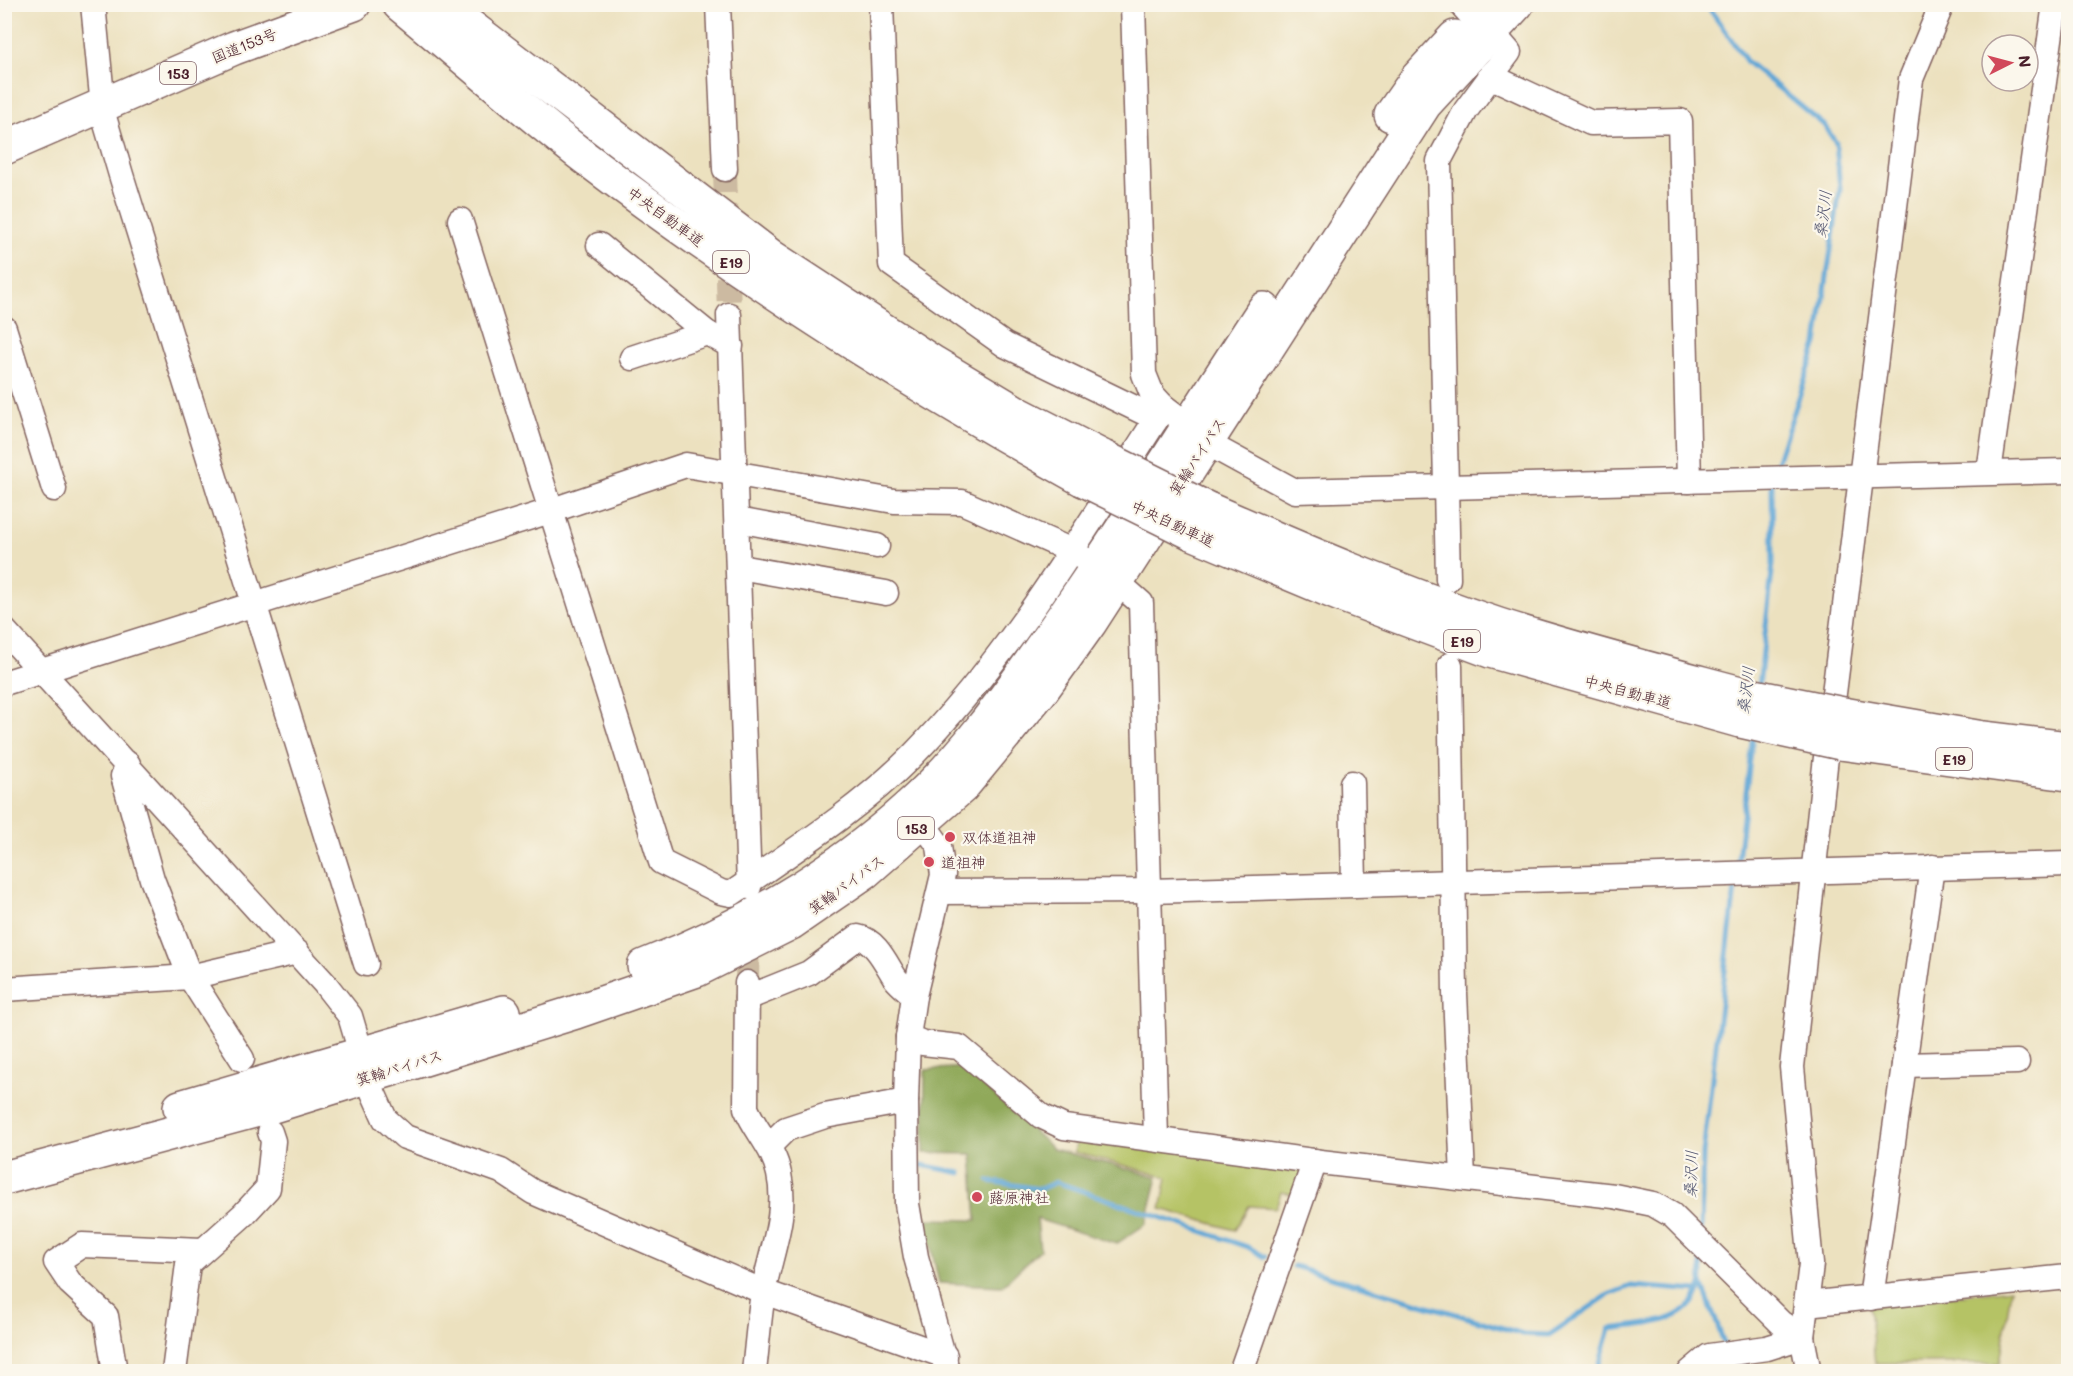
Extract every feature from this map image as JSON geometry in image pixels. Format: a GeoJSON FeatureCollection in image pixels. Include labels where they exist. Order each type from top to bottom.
{"type":"FeatureCollection","features":[{"type":"Feature","properties":{"kind":"highway","name":"国道153号"},"geometry":{"type":"LineString","coordinates":[[4,148],[234,48],[354,4]]}},
{"type":"Feature","properties":{"kind":"highway","name":"中央自動車道"},"geometry":{"type":"LineString","coordinates":[[441,4],[772,257],[934,363],[1019,414],[1092,468]]}},
{"type":"Feature","properties":{"kind":"highway","name":"153"},"geometry":{"type":"LineString","coordinates":[[1481,13],[1517,4]]}},
{"type":"Feature","properties":{"kind":"highway","name":"中央自動車道"},"geometry":{"type":"LineString","coordinates":[[401,7],[583,156],[749,275],[876,360],[1200,521],[1346,569],[1498,624],[1603,657],[1742,707],[2068,774]]}},
{"type":"Feature","properties":{"kind":"highway","name":"箕輪バイパス"},"geometry":{"type":"LineString","coordinates":[[4,1178],[273,1106],[364,1065],[608,980],[681,952],[783,899],[850,854],[901,813],[963,752],[1095,566],[1178,424],[1395,109],[1417,78],[1481,13]]}},
{"type":"Feature","properties":{"kind":"highway","name":"箕輪バイパス"},"geometry":{"type":"LineString","coordinates":[[4,1156],[255,1086],[364,1065],[576,1012],[697,970],[791,923],[865,872],[962,787],[1043,689],[1095,566]]}},
{"type":"Feature","properties":{"kind":"highway","name":"中央自動車道"},"geometry":{"type":"LineString","coordinates":[[1841,729],[1983,738],[2068,748]]}},
{"type":"Feature","properties":{"kind":"street"},"geometry":{"type":"LineString","coordinates":[[93,4],[103,105],[121,175],[366,964]]}},
{"type":"Feature","properties":{"kind":"street"},"geometry":{"type":"LineString","coordinates":[[718,4],[725,169]]}},
{"type":"Feature","properties":{"kind":"street"},"geometry":{"type":"LineString","coordinates":[[881,4],[891,264],[1005,345],[1145,413],[1178,424],[1295,491],[2068,471]]}},
{"type":"Feature","properties":{"kind":"street"},"geometry":{"type":"LineString","coordinates":[[1133,4],[1144,374],[1152,394],[1178,424]]}},
{"type":"Feature","properties":{"kind":"street"},"geometry":{"type":"LineString","coordinates":[[1809,1371],[1802,1337],[1810,1264],[1792,1067],[1861,477],[1911,79],[1942,4]]}},
{"type":"Feature","properties":{"kind":"street"},"geometry":{"type":"LineString","coordinates":[[1989,472],[2055,4]]}},
{"type":"Feature","properties":{"kind":"street"},"geometry":{"type":"LineString","coordinates":[[1448,579],[1438,161],[1466,110],[1509,52],[1481,13]]}},
{"type":"Feature","properties":{"kind":"street"},"geometry":{"type":"LineString","coordinates":[[1490,76],[1591,123],[1680,121],[1689,482]]}},
{"type":"Feature","properties":{"kind":"street"},"geometry":{"type":"LineString","coordinates":[[460,220],[661,862],[731,894],[749,884],[823,833],[911,757],[986,673],[1095,566]]}},
{"type":"Feature","properties":{"kind":"street"},"geometry":{"type":"LineString","coordinates":[[599,245],[707,333],[730,346]]}},
{"type":"Feature","properties":{"kind":"street"},"geometry":{"type":"LineString","coordinates":[[729,315],[749,884]]}},
{"type":"Feature","properties":{"kind":"street"},"geometry":{"type":"LineString","coordinates":[[4,328],[54,489]]}},
{"type":"Feature","properties":{"kind":"street"},"geometry":{"type":"LineString","coordinates":[[632,358],[707,333]]}},
{"type":"Feature","properties":{"kind":"street"},"geometry":{"type":"LineString","coordinates":[[4,683],[550,511],[686,465],[894,501],[962,502],[1095,566],[1141,603],[1156,1138]]}},
{"type":"Feature","properties":{"kind":"street"},"geometry":{"type":"LineString","coordinates":[[738,520],[877,546]]}},
{"type":"Feature","properties":{"kind":"street"},"geometry":{"type":"LineString","coordinates":[[739,567],[886,593]]}},
{"type":"Feature","properties":{"kind":"street"},"geometry":{"type":"LineString","coordinates":[[4,630],[297,952],[350,1016],[364,1065],[385,1119],[405,1137],[501,1171],[533,1192],[764,1292],[946,1364]]}},
{"type":"Feature","properties":{"kind":"street"},"geometry":{"type":"LineString","coordinates":[[1450,665],[1455,993],[1463,1178]]}},
{"type":"Feature","properties":{"kind":"street"},"geometry":{"type":"LineString","coordinates":[[128,764],[123,776],[152,879],[190,977],[242,1059]]}},
{"type":"Feature","properties":{"kind":"street"},"geometry":{"type":"LineString","coordinates":[[1352,783],[1354,885]]}},
{"type":"Feature","properties":{"kind":"street"},"geometry":{"type":"LineString","coordinates":[[922,822],[939,846],[943,875],[914,996],[908,1037],[907,1204],[916,1257],[946,1364]]}},
{"type":"Feature","properties":{"kind":"street"},"geometry":{"type":"LineString","coordinates":[[939,892],[1150,891],[2068,864]]}},
{"type":"Feature","properties":{"kind":"street"},"geometry":{"type":"LineString","coordinates":[[1871,1298],[1932,867]]}},
{"type":"Feature","properties":{"kind":"street"},"geometry":{"type":"LineString","coordinates":[[754,1371],[764,1292],[781,1218],[780,1175],[769,1146],[754,1126],[747,1108],[747,990],[809,973],[858,937],[865,938],[881,955],[898,981],[914,996]]}},
{"type":"Feature","properties":{"kind":"street"},"geometry":{"type":"LineString","coordinates":[[4,989],[190,977],[297,952]]}},
{"type":"Feature","properties":{"kind":"street"},"geometry":{"type":"LineString","coordinates":[[908,1037],[922,1043],[959,1047],[1041,1116],[1064,1127],[1315,1161],[1614,1196],[1653,1204],[1672,1215],[1781,1323],[1802,1337]]}},
{"type":"Feature","properties":{"kind":"street"},"geometry":{"type":"LineString","coordinates":[[1904,1065],[2017,1062]]}},
{"type":"Feature","properties":{"kind":"street"},"geometry":{"type":"LineString","coordinates":[[769,1146],[786,1129],[825,1116],[906,1101]]}},
{"type":"Feature","properties":{"kind":"street"},"geometry":{"type":"LineString","coordinates":[[174,1371],[188,1264],[244,1214],[268,1188],[273,1141],[270,1132]]}},
{"type":"Feature","properties":{"kind":"street"},"geometry":{"type":"LineString","coordinates":[[1241,1371],[1315,1161]]}},
{"type":"Feature","properties":{"kind":"street"},"geometry":{"type":"LineString","coordinates":[[116,1371],[106,1316],[70,1283],[56,1262],[82,1245],[202,1250]]}},
{"type":"Feature","properties":{"kind":"street"},"geometry":{"type":"LineString","coordinates":[[1806,1304],[2068,1277]]}},
{"type":"Feature","properties":{"kind":"street"},"geometry":{"type":"LineString","coordinates":[[1690,1371],[1709,1356],[1767,1348],[1802,1337]]}},
{"type":"Feature","properties":{"kind":"green space"},"geometry":{"type":"Polygon","coordinates":[[[963,1067],[1053,1149],[1158,1177],[1146,1224],[1116,1244],[1037,1219],[1040,1250],[1002,1286],[939,1283],[925,1219],[977,1220],[972,1154],[924,1153],[925,1070],[963,1067]]]}},
{"type":"Feature","properties":{"kind":"green space"},"geometry":{"type":"Polygon","coordinates":[[[1079,1134],[1306,1165],[1296,1195],[1281,1192],[1276,1208],[1249,1206],[1235,1230],[1161,1209],[1167,1177],[1074,1152],[1079,1134]]]}},
{"type":"Feature","properties":{"kind":"green space"},"geometry":{"type":"Polygon","coordinates":[[[2011,1289],[2000,1363],[1875,1363],[1869,1306],[2011,1289]]]}},
{"type":"Feature","properties":{"kind":"waterway","name":"桑沢川"},"geometry":{"type":"LineString","coordinates":[[1706,4],[1747,62],[1824,125],[1836,143],[1840,189],[1817,344],[1774,471]]}},
{"type":"Feature","properties":{"kind":"waterway","name":"桑沢川"},"geometry":{"type":"LineString","coordinates":[[1759,686],[1773,563],[1772,484]]}},
{"type":"Feature","properties":{"kind":"waterway","name":"桑沢川"},"geometry":{"type":"LineString","coordinates":[[1737,868],[1753,734]]}},
{"type":"Feature","properties":{"kind":"waterway","name":"桑沢川"},"geometry":{"type":"LineString","coordinates":[[1701,1232],[1703,1153],[1736,880]]}},
{"type":"Feature","properties":{"kind":"waterway"},"geometry":{"type":"LineString","coordinates":[[922,1165],[961,1173]]}},
{"type":"Feature","properties":{"kind":"waterway"},"geometry":{"type":"LineString","coordinates":[[989,1181],[1040,1189],[1056,1182],[1248,1247],[1265,1257]]}},
{"type":"Feature","properties":{"kind":"waterway","name":"桑沢川"},"geometry":{"type":"LineString","coordinates":[[1597,1372],[1610,1329],[1665,1320],[1687,1308],[1701,1285],[1701,1256]]}},
{"type":"Feature","properties":{"kind":"waterway"},"geometry":{"type":"LineString","coordinates":[[1294,1266],[1523,1334],[1549,1335],[1608,1295],[1631,1286],[1699,1291]]}},
{"type":"Feature","properties":{"kind":"waterway"},"geometry":{"type":"LineString","coordinates":[[1702,1283],[1724,1343]]}},
{"type":"Feature","properties":{"kind":"waterway"},"geometry":{"type":"LineString","coordinates":[[1741,1361],[1755,1372]]}},
{"type":"Feature","properties":{"kind":"tunnel"},"geometry":{"type":"LineString","coordinates":[[725,169],[729,315]]}},
{"type":"Feature","properties":{"kind":"tunnel"},"geometry":{"type":"LineString","coordinates":[[747,983],[748,931]]}},
{"type":"Feature","properties":{"kind":"place","name":"双体道祖神"},"geometry":{"type":"Point","coordinates":[950,837]}},
{"type":"Feature","properties":{"kind":"place","name":"道祖神"},"geometry":{"type":"Point","coordinates":[929,862]}},
{"type":"Feature","properties":{"kind":"place","name":"蕗原神社"},"geometry":{"type":"Point","coordinates":[977,1197]}}]}
